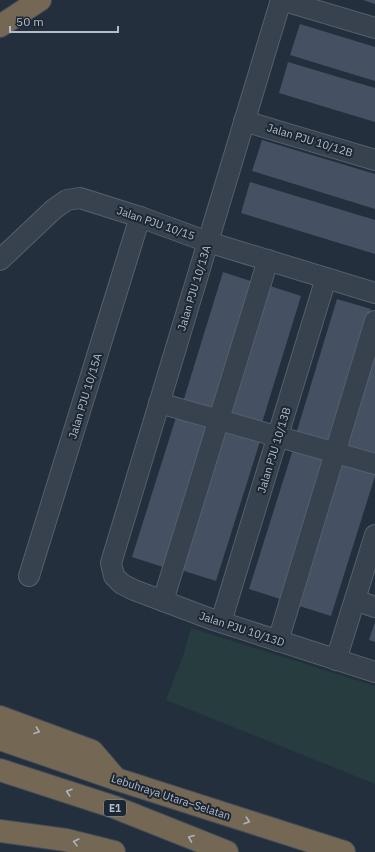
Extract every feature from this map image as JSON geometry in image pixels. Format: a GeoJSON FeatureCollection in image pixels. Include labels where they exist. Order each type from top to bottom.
{"type":"FeatureCollection","features":[{"type":"Feature","properties":{"kind":"highway"},"geometry":{"type":"LineString","coordinates":[[0,26],[40,0]]}},
{"type":"Feature","properties":{"kind":"highway"},"geometry":{"type":"LineString","coordinates":[[0,717],[92,751],[116,779]]}},
{"type":"Feature","properties":{"kind":"highway","name":"Lebuhraya Utara–Selatan"},"geometry":{"type":"LineString","coordinates":[[0,739],[116,779],[344,852]]}},
{"type":"Feature","properties":{"kind":"highway","name":"E1"},"geometry":{"type":"LineString","coordinates":[[0,770],[114,807],[227,852]]}},
{"type":"Feature","properties":{"kind":"highway"},"geometry":{"type":"LineString","coordinates":[[0,831],[66,840],[114,852]]}},
{"type":"Feature","properties":{"kind":"street"},"geometry":{"type":"LineString","coordinates":[[281,0],[375,28]]}},
{"type":"Feature","properties":{"kind":"street","name":"Jalan PJU 10/13A"},"geometry":{"type":"LineString","coordinates":[[114,576],[111,563],[114,548],[281,0]]}},
{"type":"Feature","properties":{"kind":"street","name":"Jalan PJU 10/12B"},"geometry":{"type":"LineString","coordinates":[[244,120],[375,160]]}},
{"type":"Feature","properties":{"kind":"street","name":"Jalan PJU 10/15"},"geometry":{"type":"LineString","coordinates":[[0,260],[54,210],[67,200],[80,198],[140,217],[208,242],[375,293]]}},
{"type":"Feature","properties":{"kind":"street","name":"Jalan PJU 10/15A"},"geometry":{"type":"LineString","coordinates":[[29,576],[140,217]]}},
{"type":"Feature","properties":{"kind":"street"},"geometry":{"type":"LineString","coordinates":[[163,601],[268,260]]}},
{"type":"Feature","properties":{"kind":"street","name":"Jalan PJU 10/13B"},"geometry":{"type":"LineString","coordinates":[[221,622],[326,278]]}},
{"type":"Feature","properties":{"kind":"street"},"geometry":{"type":"LineString","coordinates":[[278,641],[375,321]]}},
{"type":"Feature","properties":{"kind":"street"},"geometry":{"type":"LineString","coordinates":[[159,403],[375,464]]}},
{"type":"Feature","properties":{"kind":"street"},"geometry":{"type":"LineString","coordinates":[[336,660],[374,540]]}},
{"type":"Feature","properties":{"kind":"street","name":"Jalan PJU 10/13D"},"geometry":{"type":"LineString","coordinates":[[114,576],[122,584],[163,601],[221,622],[375,672]]}},
{"type":"Feature","properties":{"kind":"street"},"geometry":{"type":"LineString","coordinates":[[355,600],[375,607]]}},
{"type":"Feature","properties":{"kind":"green space"},"geometry":{"type":"Polygon","coordinates":[[[191,628],[375,686],[375,784],[166,700],[183,656],[191,628]]]}},
{"type":"Feature","properties":{"kind":"building"},"geometry":{"type":"Polygon","coordinates":[[[363,0],[375,0],[375,4],[363,0]]]}},
{"type":"Feature","properties":{"kind":"building"},"geometry":{"type":"Polygon","coordinates":[[[300,24],[375,47],[375,81],[290,55],[300,24]]]}},
{"type":"Feature","properties":{"kind":"building"},"geometry":{"type":"Polygon","coordinates":[[[288,62],[375,88],[375,122],[279,93],[288,62]]]}},
{"type":"Feature","properties":{"kind":"building"},"geometry":{"type":"Polygon","coordinates":[[[262,140],[375,174],[375,209],[252,171],[262,140]]]}},
{"type":"Feature","properties":{"kind":"building"},"geometry":{"type":"Polygon","coordinates":[[[250,182],[375,220],[375,254],[241,213],[250,182]]]}},
{"type":"Feature","properties":{"kind":"building"},"geometry":{"type":"Polygon","coordinates":[[[223,272],[257,283],[217,412],[183,402],[223,272]]]}},
{"type":"Feature","properties":{"kind":"building"},"geometry":{"type":"Polygon","coordinates":[[[267,285],[301,296],[261,426],[227,416],[267,285]]]}},
{"type":"Feature","properties":{"kind":"building"},"geometry":{"type":"Polygon","coordinates":[[[337,299],[371,309],[331,444],[296,434],[337,299]]]}},
{"type":"Feature","properties":{"kind":"building"},"geometry":{"type":"Polygon","coordinates":[[[375,338],[375,459],[341,448],[375,338]]]}},
{"type":"Feature","properties":{"kind":"building"},"geometry":{"type":"Polygon","coordinates":[[[178,411],[212,422],[166,568],[132,557],[178,411]]]}},
{"type":"Feature","properties":{"kind":"building"},"geometry":{"type":"Polygon","coordinates":[[[228,424],[262,435],[216,581],[181,570],[228,424]]]}},
{"type":"Feature","properties":{"kind":"building"},"geometry":{"type":"Polygon","coordinates":[[[295,443],[329,454],[283,600],[249,589],[295,443]]]}},
{"type":"Feature","properties":{"kind":"building"},"geometry":{"type":"Polygon","coordinates":[[[343,459],[375,470],[375,476],[331,616],[296,605],[343,459]]]}},
{"type":"Feature","properties":{"kind":"building"},"geometry":{"type":"Polygon","coordinates":[[[375,622],[375,642],[369,640],[375,622]]]}}]}
